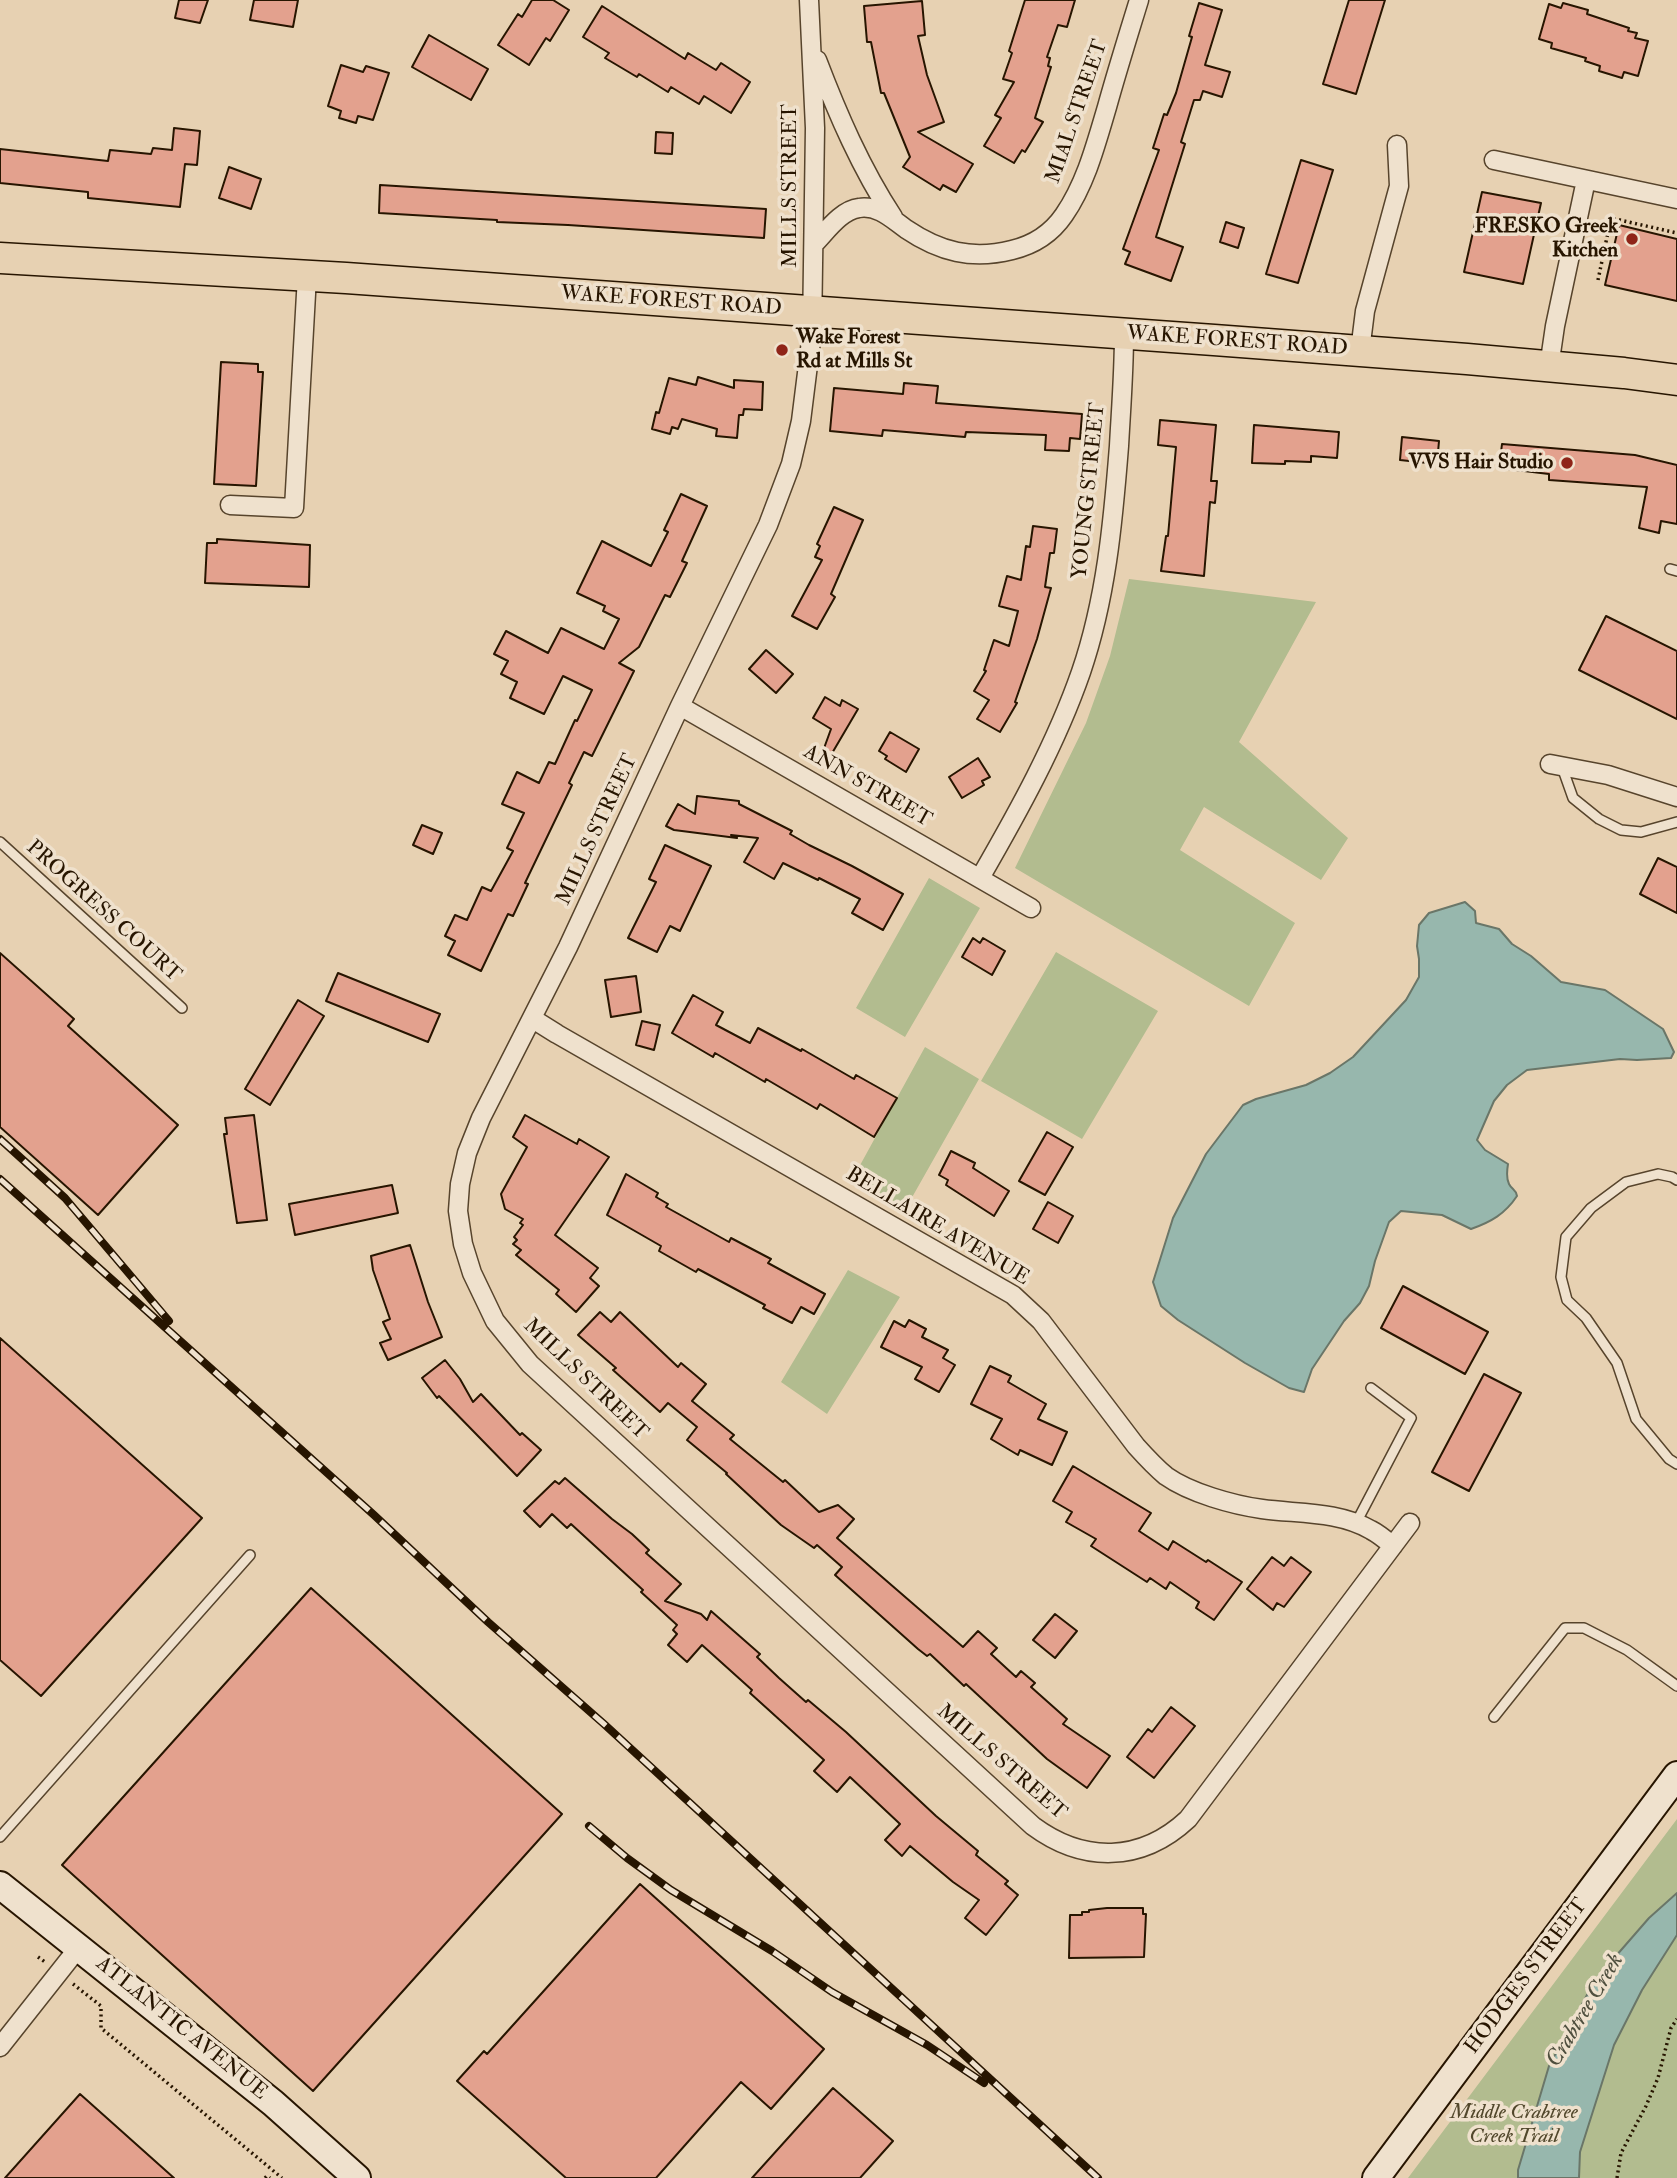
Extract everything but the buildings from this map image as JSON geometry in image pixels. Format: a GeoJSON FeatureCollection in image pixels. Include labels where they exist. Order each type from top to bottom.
{"type":"FeatureCollection","features":[{"type":"Feature","properties":{"kind":"main road","name":"WAKE FOREST ROAD"},"geometry":{"type":"LineString","coordinates":[[0,258],[307,276],[1360,351],[1625,373],[1677,380]]}},
{"type":"Feature","properties":{"kind":"street","name":"MILLS STREET"},"geometry":{"type":"LineString","coordinates":[[809,0],[815,128],[814,244],[811,341],[801,421],[784,485],[768,525],[533,1019],[481,1118],[467,1153],[460,1184],[458,1211],[463,1244],[472,1273],[495,1321],[530,1364],[1032,1826],[1050,1839],[1071,1848],[1112,1853],[1153,1844],[1173,1833],[1202,1802],[1410,1523]]}},
{"type":"Feature","properties":{"kind":"street","name":"MIAL STREET"},"geometry":{"type":"LineString","coordinates":[[814,244],[838,220],[856,208],[877,210],[945,250],[965,254],[988,255],[1027,246],[1046,235],[1062,217],[1084,177],[1139,0]]}},
{"type":"Feature","properties":{"kind":"street","name":"MIAL STREET"},"geometry":{"type":"LineString","coordinates":[[810,45],[851,142],[895,220]]}},
{"type":"Feature","properties":{"kind":"street"},"geometry":{"type":"LineString","coordinates":[[1360,351],[1365,311],[1399,186],[1397,145]]}},
{"type":"Feature","properties":{"kind":"street"},"geometry":{"type":"LineString","coordinates":[[1494,160],[1677,199]]}},
{"type":"Feature","properties":{"kind":"street"},"geometry":{"type":"LineString","coordinates":[[1549,367],[1586,180]]}},
{"type":"Feature","properties":{"kind":"street"},"geometry":{"type":"LineString","coordinates":[[230,505],[295,508],[307,276]]}},
{"type":"Feature","properties":{"kind":"street","name":"YOUNG STREET"},"geometry":{"type":"LineString","coordinates":[[980,878],[1054,736],[1081,672],[1092,635],[1114,522],[1124,334]]}},
{"type":"Feature","properties":{"kind":"street","name":"ANN STREET"},"geometry":{"type":"LineString","coordinates":[[680,706],[1031,908]]}},
{"type":"Feature","properties":{"kind":"street"},"geometry":{"type":"LineString","coordinates":[[1556,765],[1608,775],[1677,797]]}},
{"type":"Feature","properties":{"kind":"street","name":"BELLAIRE AVENUE"},"geometry":{"type":"LineString","coordinates":[[533,1019],[1013,1295],[1041,1321],[1136,1446],[1150,1462],[1177,1483],[1216,1498],[1259,1508],[1334,1516],[1372,1530],[1393,1546]]}},
{"type":"Feature","properties":{"kind":"street","name":"HODGES STREET"},"geometry":{"type":"LineString","coordinates":[[1376,2178],[1677,1775]]}},
{"type":"Feature","properties":{"kind":"street","name":"ATLANTIC AVENUE"},"geometry":{"type":"LineString","coordinates":[[0,1885],[273,2103],[358,2178]]}},
{"type":"Feature","properties":{"kind":"street"},"geometry":{"type":"LineString","coordinates":[[0,2048],[79,1948]]}},
{"type":"Feature","properties":{"kind":"lane"},"geometry":{"type":"LineString","coordinates":[[1556,765],[1573,798],[1599,819],[1621,830],[1641,832],[1677,821]]}},
{"type":"Feature","properties":{"kind":"lane","name":"PROGRESS COURT"},"geometry":{"type":"LineString","coordinates":[[0,842],[182,1008]]}},
{"type":"Feature","properties":{"kind":"lane"},"geometry":{"type":"LineString","coordinates":[[1677,1180],[1658,1174],[1626,1182],[1591,1208],[1566,1237],[1561,1276],[1567,1300],[1586,1318],[1617,1363],[1636,1419],[1669,1459],[1677,1464]]}},
{"type":"Feature","properties":{"kind":"lane"},"geometry":{"type":"LineString","coordinates":[[1356,1523],[1411,1418],[1371,1388]]}},
{"type":"Feature","properties":{"kind":"lane"},"geometry":{"type":"LineString","coordinates":[[0,1837],[250,1555]]}},
{"type":"Feature","properties":{"kind":"lane"},"geometry":{"type":"LineString","coordinates":[[1494,1717],[1564,1628],[1584,1628],[1627,1650],[1677,1686]]}},
{"type":"Feature","properties":{"kind":"path"},"geometry":{"type":"LineString","coordinates":[[1598,280],[1611,218],[1677,233]]}},
{"type":"Feature","properties":{"kind":"path"},"geometry":{"type":"LineString","coordinates":[[38,1957],[101,2006],[102,2028],[282,2178]]}},
{"type":"Feature","properties":{"kind":"path"},"geometry":{"type":"LineString","coordinates":[[1616,2178],[1620,2153],[1658,2078],[1671,2028],[1677,2019]]}},
{"type":"Feature","properties":{"kind":"green space"},"geometry":{"type":"Polygon","coordinates":[[[1129,579],[1316,602],[1239,742],[1348,838],[1321,880],[1204,807],[1180,850],[1295,923],[1249,1006],[1015,868],[1086,723],[1110,656],[1129,579]]]}},
{"type":"Feature","properties":{"kind":"green space"},"geometry":{"type":"Polygon","coordinates":[[[929,878],[980,908],[905,1037],[856,1008],[929,878]]]}},
{"type":"Feature","properties":{"kind":"green space"},"geometry":{"type":"Polygon","coordinates":[[[1056,952],[1158,1011],[1082,1139],[981,1081],[1056,952]]]}},
{"type":"Feature","properties":{"kind":"green space"},"geometry":{"type":"Polygon","coordinates":[[[925,1047],[979,1079],[906,1208],[853,1178],[925,1047]]]}},
{"type":"Feature","properties":{"kind":"green space"},"geometry":{"type":"Polygon","coordinates":[[[848,1270],[900,1297],[827,1414],[781,1382],[848,1270]]]}},
{"type":"Feature","properties":{"kind":"green space","name":"Middle Crabtree Creek Trail"},"geometry":{"type":"Polygon","coordinates":[[[1677,1819],[1677,2178],[1408,2178],[1677,1819]]]}},
{"type":"Feature","properties":{"kind":"water"},"geometry":{"type":"Polygon","coordinates":[[[1465,902],[1475,911],[1476,923],[1499,929],[1512,944],[1531,956],[1561,982],[1605,990],[1663,1029],[1674,1052],[1671,1058],[1620,1059],[1527,1070],[1507,1085],[1494,1101],[1477,1140],[1485,1150],[1508,1164],[1508,1182],[1517,1196],[1497,1217],[1471,1229],[1442,1215],[1401,1211],[1389,1222],[1369,1286],[1360,1303],[1344,1321],[1312,1369],[1304,1392],[1289,1388],[1245,1363],[1161,1306],[1153,1282],[1173,1218],[1206,1154],[1243,1105],[1306,1085],[1353,1057],[1406,1000],[1419,977],[1419,925],[1429,913],[1465,902]]]}},
{"type":"Feature","properties":{"kind":"water","name":"Crabtree Creek"},"geometry":{"type":"Polygon","coordinates":[[[1677,1893],[1677,1935],[1642,1990],[1614,2045],[1580,2152],[1579,2178],[1518,2178],[1518,2170],[1549,2066],[1595,1980],[1649,1918],[1677,1893]]]}},
{"type":"Feature","properties":{"kind":"railway"},"geometry":{"type":"LineString","coordinates":[[0,1139],[65,1198],[169,1321]]}},
{"type":"Feature","properties":{"kind":"railway"},"geometry":{"type":"LineString","coordinates":[[0,1179],[604,1724],[1098,2178]]}},
{"type":"Feature","properties":{"kind":"railway"},"geometry":{"type":"LineString","coordinates":[[589,1826],[671,1890],[772,1951],[832,1992],[927,2045],[984,2083]]}},
{"type":"Feature","properties":{"kind":"place","name":"FRESKO Greek Kitchen"},"geometry":{"type":"Point","coordinates":[1632,239]}},
{"type":"Feature","properties":{"kind":"place","name":"Wake Forest Rd at Mills St"},"geometry":{"type":"Point","coordinates":[782,350]}},
{"type":"Feature","properties":{"kind":"place","name":"VVS Hair Studio"},"geometry":{"type":"Point","coordinates":[1567,463]}}]}
